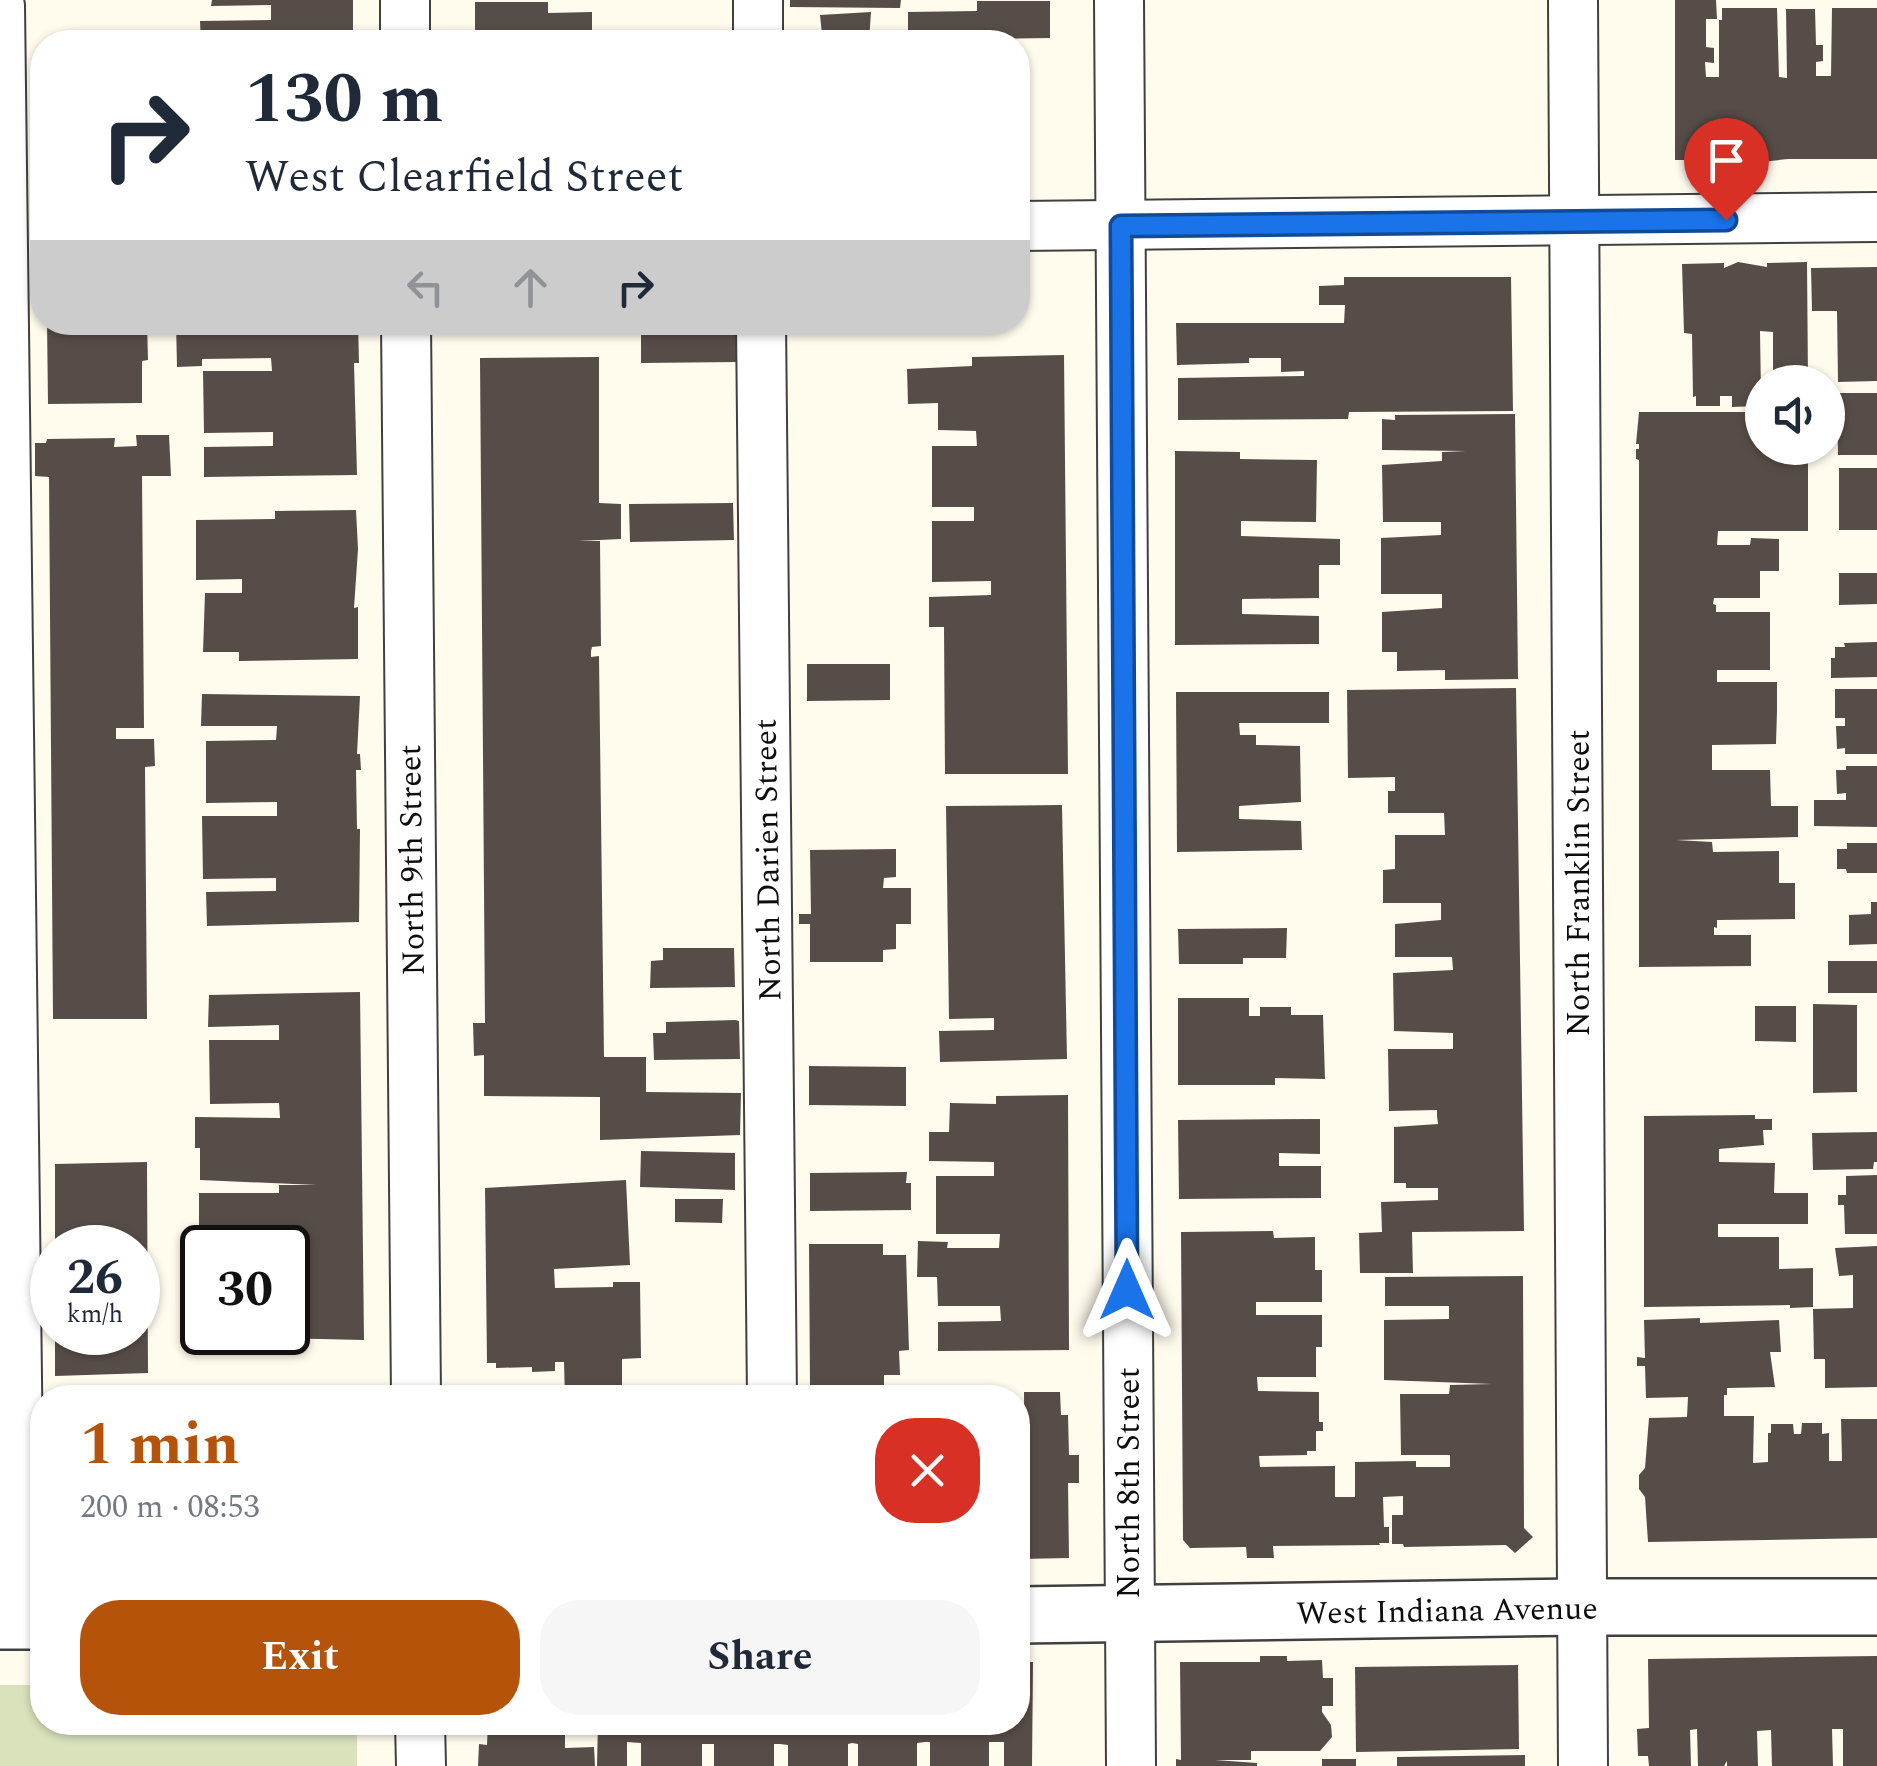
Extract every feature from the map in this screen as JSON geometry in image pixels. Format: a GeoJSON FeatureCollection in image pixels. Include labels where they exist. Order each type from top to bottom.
{"type":"FeatureCollection","features":[{"type":"Feature","properties":{"kind":"street"},"geometry":{"type":"LineString","coordinates":[[405,0],[405,30]]}},
{"type":"Feature","properties":{"kind":"street"},"geometry":{"type":"LineString","coordinates":[[758,0],[758,30]]}},
{"type":"Feature","properties":{"kind":"street","name":"North 8th Street"},"geometry":{"type":"LineString","coordinates":[[1119,0],[1130,1766]]}},
{"type":"Feature","properties":{"kind":"street","name":"North Franklin Street"},"geometry":{"type":"LineString","coordinates":[[1573,0],[1583,1766]]}},
{"type":"Feature","properties":{"kind":"street"},"geometry":{"type":"LineString","coordinates":[[0,6],[15,234],[21,1621]]}},
{"type":"Feature","properties":{"kind":"street"},"geometry":{"type":"LineString","coordinates":[[1030,226],[1877,217]]}},
{"type":"Feature","properties":{"kind":"street","name":"North 9th Street"},"geometry":{"type":"LineString","coordinates":[[406,335],[416,1385]]}},
{"type":"Feature","properties":{"kind":"street","name":"North Darien Street"},"geometry":{"type":"LineString","coordinates":[[761,335],[772,1385]]}},
{"type":"Feature","properties":{"kind":"street","name":"West Indiana Avenue"},"geometry":{"type":"LineString","coordinates":[[1030,1615],[1877,1607]]}},
{"type":"Feature","properties":{"kind":"street"},"geometry":{"type":"LineString","coordinates":[[420,1735],[421,1766]]}},
{"type":"Feature","properties":{"kind":"green space"},"geometry":{"type":"Polygon","coordinates":[[[0,1685],[30,1685],[30,1735],[357,1735],[357,1766],[0,1766],[0,1685]]]}},
{"type":"Feature","properties":{"kind":"building"},"geometry":{"type":"Polygon","coordinates":[[[212,0],[353,0],[353,30],[200,30],[200,21],[271,20],[271,5],[211,6],[212,0]]]}},
{"type":"Feature","properties":{"kind":"building"},"geometry":{"type":"Polygon","coordinates":[[[790,0],[901,0],[900,8],[790,7],[790,0]]]}},
{"type":"Feature","properties":{"kind":"building"},"geometry":{"type":"Polygon","coordinates":[[[1675,0],[1716,0],[1717,19],[1706,19],[1706,47],[1714,48],[1714,63],[1705,62],[1706,77],[1719,77],[1722,8],[1777,8],[1779,77],[1787,78],[1786,9],[1815,9],[1816,45],[1823,45],[1823,61],[1816,62],[1816,76],[1831,76],[1832,8],[1877,8],[1877,159],[1788,159],[1752,165],[1675,160],[1675,0]]]}},
{"type":"Feature","properties":{"kind":"building"},"geometry":{"type":"Polygon","coordinates":[[[977,1],[1050,1],[1050,38],[1030,38],[1030,30],[908,30],[908,12],[977,11],[977,1]]]}},
{"type":"Feature","properties":{"kind":"building"},"geometry":{"type":"Polygon","coordinates":[[[475,2],[548,2],[548,13],[592,12],[592,30],[475,30],[475,2]]]}},
{"type":"Feature","properties":{"kind":"building"},"geometry":{"type":"Polygon","coordinates":[[[871,12],[870,30],[822,30],[820,15],[871,12]]]}},
{"type":"Feature","properties":{"kind":"building"},"geometry":{"type":"Polygon","coordinates":[[[1738,262],[1767,267],[1767,263],[1807,262],[1808,365],[1773,365],[1773,332],[1760,331],[1761,365],[1745,365],[1745,406],[1732,407],[1732,396],[1720,396],[1720,406],[1696,406],[1692,334],[1684,333],[1682,264],[1724,263],[1724,268],[1738,262]]]}},
{"type":"Feature","properties":{"kind":"building"},"geometry":{"type":"Polygon","coordinates":[[[1877,267],[1877,381],[1845,382],[1845,365],[1838,365],[1837,311],[1812,311],[1811,268],[1877,267]]]}},
{"type":"Feature","properties":{"kind":"building"},"geometry":{"type":"Polygon","coordinates":[[[1344,277],[1511,277],[1513,411],[1349,412],[1348,419],[1178,420],[1178,378],[1304,376],[1304,371],[1281,372],[1281,358],[1177,365],[1176,323],[1344,323],[1345,305],[1319,305],[1319,286],[1344,285],[1344,277]]]}},
{"type":"Feature","properties":{"kind":"building"},"geometry":{"type":"Polygon","coordinates":[[[47,335],[147,335],[148,360],[142,361],[142,403],[48,404],[47,335]]]}},
{"type":"Feature","properties":{"kind":"building"},"geometry":{"type":"Polygon","coordinates":[[[176,335],[358,335],[359,363],[354,363],[357,475],[204,477],[204,447],[273,446],[273,432],[204,433],[203,371],[272,371],[271,358],[202,359],[202,366],[177,367],[176,335]]]}},
{"type":"Feature","properties":{"kind":"building"},"geometry":{"type":"Polygon","coordinates":[[[641,335],[736,335],[737,362],[641,363],[641,335]]]}},
{"type":"Feature","properties":{"kind":"building"},"geometry":{"type":"Polygon","coordinates":[[[1064,355],[1068,774],[945,774],[944,627],[929,627],[929,597],[991,595],[991,581],[932,582],[932,521],[974,521],[974,507],[932,507],[932,446],[977,446],[976,431],[938,430],[938,403],[908,404],[907,369],[972,366],[972,357],[1064,355]]]}},
{"type":"Feature","properties":{"kind":"building"},"geometry":{"type":"Polygon","coordinates":[[[599,357],[599,503],[621,504],[621,539],[578,541],[600,541],[601,646],[592,647],[591,657],[599,656],[604,1057],[646,1057],[646,1092],[741,1093],[740,1135],[600,1140],[600,1097],[484,1096],[484,1055],[474,1056],[473,1023],[485,1023],[480,358],[599,357]]]}},
{"type":"Feature","properties":{"kind":"building"},"geometry":{"type":"Polygon","coordinates":[[[1845,393],[1877,393],[1877,455],[1845,455],[1845,393]]]}},
{"type":"Feature","properties":{"kind":"building"},"geometry":{"type":"Polygon","coordinates":[[[1639,412],[1745,412],[1745,465],[1808,465],[1808,531],[1718,531],[1717,545],[1750,545],[1751,538],[1779,539],[1779,571],[1760,571],[1760,598],[1714,598],[1713,604],[1716,612],[1770,612],[1770,670],[1717,670],[1717,682],[1777,682],[1777,711],[1776,744],[1712,745],[1712,770],[1770,770],[1771,806],[1798,806],[1798,837],[1676,840],[1712,842],[1713,852],[1779,851],[1779,883],[1795,883],[1795,919],[1717,920],[1717,928],[1714,927],[1714,935],[1751,935],[1751,966],[1639,967],[1639,412]]]}},
{"type":"Feature","properties":{"kind":"building"},"geometry":{"type":"Polygon","coordinates":[[[1515,414],[1518,679],[1445,680],[1445,670],[1397,671],[1397,652],[1382,652],[1382,612],[1442,608],[1442,594],[1381,594],[1381,538],[1441,535],[1441,522],[1383,522],[1382,465],[1442,461],[1442,452],[1466,451],[1382,450],[1382,419],[1395,420],[1395,415],[1515,414]]]}},
{"type":"Feature","properties":{"kind":"building"},"geometry":{"type":"Polygon","coordinates":[[[136,435],[169,435],[171,476],[142,476],[144,728],[116,728],[116,739],[154,739],[155,766],[145,767],[147,1019],[53,1019],[49,477],[35,476],[35,443],[46,443],[47,439],[115,438],[114,447],[137,446],[136,435]]]}},
{"type":"Feature","properties":{"kind":"building"},"geometry":{"type":"Polygon","coordinates":[[[1175,451],[1240,452],[1240,459],[1317,460],[1316,522],[1241,521],[1241,536],[1340,539],[1340,565],[1319,565],[1319,598],[1242,599],[1242,614],[1319,616],[1319,644],[1175,645],[1175,451]]]}},
{"type":"Feature","properties":{"kind":"building"},"geometry":{"type":"Polygon","coordinates":[[[1839,468],[1877,468],[1877,530],[1839,530],[1839,468]]]}},
{"type":"Feature","properties":{"kind":"building"},"geometry":{"type":"Polygon","coordinates":[[[733,503],[734,540],[630,542],[629,504],[733,503]]]}},
{"type":"Feature","properties":{"kind":"building"},"geometry":{"type":"Polygon","coordinates":[[[356,510],[354,608],[358,607],[358,659],[239,661],[239,652],[203,652],[205,593],[242,593],[242,579],[196,580],[196,520],[275,519],[275,511],[356,510]]]}},
{"type":"Feature","properties":{"kind":"building"},"geometry":{"type":"Polygon","coordinates":[[[1839,573],[1877,573],[1877,604],[1839,605],[1839,573]]]}},
{"type":"Feature","properties":{"kind":"building"},"geometry":{"type":"Polygon","coordinates":[[[1877,642],[1877,677],[1831,678],[1835,647],[1877,642]]]}},
{"type":"Feature","properties":{"kind":"building"},"geometry":{"type":"Polygon","coordinates":[[[807,664],[890,664],[890,700],[807,701],[807,664]]]}},
{"type":"Feature","properties":{"kind":"building"},"geometry":{"type":"Polygon","coordinates":[[[1516,688],[1524,1231],[1412,1232],[1413,1273],[1360,1273],[1359,1233],[1382,1232],[1381,1202],[1438,1200],[1438,1188],[1406,1188],[1406,1183],[1394,1183],[1394,1127],[1438,1124],[1437,1110],[1389,1111],[1388,1049],[1453,1049],[1453,1033],[1394,1031],[1393,973],[1453,970],[1452,957],[1395,957],[1395,924],[1441,920],[1441,903],[1383,903],[1383,870],[1395,869],[1395,835],[1445,835],[1444,813],[1388,813],[1388,791],[1395,791],[1395,777],[1348,778],[1347,690],[1516,688]]]}},
{"type":"Feature","properties":{"kind":"building"},"geometry":{"type":"Polygon","coordinates":[[[1835,689],[1877,689],[1877,754],[1845,754],[1845,748],[1837,749],[1836,726],[1845,726],[1845,718],[1835,718],[1835,689]]]}},
{"type":"Feature","properties":{"kind":"building"},"geometry":{"type":"Polygon","coordinates":[[[1176,692],[1329,692],[1329,723],[1239,723],[1240,735],[1256,735],[1256,745],[1300,746],[1301,802],[1239,806],[1239,819],[1301,821],[1302,850],[1177,852],[1176,692]]]}},
{"type":"Feature","properties":{"kind":"building"},"geometry":{"type":"Polygon","coordinates":[[[202,694],[360,696],[357,754],[361,770],[356,770],[359,922],[207,926],[206,892],[276,891],[276,878],[203,879],[202,816],[277,816],[277,802],[206,803],[206,741],[276,740],[277,726],[201,726],[202,694]]]}},
{"type":"Feature","properties":{"kind":"building"},"geometry":{"type":"Polygon","coordinates":[[[1846,766],[1877,766],[1877,827],[1814,826],[1814,800],[1846,800],[1846,793],[1837,794],[1836,770],[1846,770],[1846,766]]]}},
{"type":"Feature","properties":{"kind":"building"},"geometry":{"type":"Polygon","coordinates":[[[1062,805],[1067,1059],[940,1062],[939,1031],[994,1030],[994,1018],[949,1019],[946,806],[1062,805]]]}},
{"type":"Feature","properties":{"kind":"building"},"geometry":{"type":"Polygon","coordinates":[[[1847,843],[1877,843],[1877,873],[1837,869],[1837,849],[1847,849],[1847,843]]]}},
{"type":"Feature","properties":{"kind":"building"},"geometry":{"type":"Polygon","coordinates":[[[896,849],[896,877],[884,878],[883,888],[911,888],[911,924],[896,924],[896,949],[883,950],[883,962],[810,962],[810,924],[799,924],[799,914],[811,914],[810,850],[896,849]]]}},
{"type":"Feature","properties":{"kind":"building"},"geometry":{"type":"Polygon","coordinates":[[[1871,902],[1877,902],[1877,944],[1849,945],[1849,915],[1871,914],[1871,902]]]}},
{"type":"Feature","properties":{"kind":"building"},"geometry":{"type":"Polygon","coordinates":[[[1287,928],[1286,958],[1243,958],[1243,964],[1179,964],[1178,929],[1287,928]]]}},
{"type":"Feature","properties":{"kind":"building"},"geometry":{"type":"Polygon","coordinates":[[[663,948],[734,948],[735,987],[650,988],[651,961],[663,960],[663,948]]]}},
{"type":"Feature","properties":{"kind":"building"},"geometry":{"type":"Polygon","coordinates":[[[1828,961],[1877,961],[1877,993],[1828,993],[1828,961]]]}},
{"type":"Feature","properties":{"kind":"building"},"geometry":{"type":"Polygon","coordinates":[[[360,992],[364,1340],[310,1339],[310,1225],[199,1225],[199,1193],[279,1193],[279,1185],[317,1185],[200,1180],[195,1117],[280,1118],[279,1103],[210,1104],[209,1040],[279,1040],[279,1025],[208,1027],[209,995],[360,992]]]}},
{"type":"Feature","properties":{"kind":"building"},"geometry":{"type":"Polygon","coordinates":[[[1178,998],[1249,998],[1249,1016],[1260,1016],[1260,1007],[1291,1007],[1291,1015],[1323,1015],[1325,1079],[1275,1078],[1275,1085],[1178,1085],[1178,998]]]}},
{"type":"Feature","properties":{"kind":"building"},"geometry":{"type":"Polygon","coordinates":[[[1813,1004],[1857,1005],[1857,1092],[1813,1093],[1813,1004]]]}},
{"type":"Feature","properties":{"kind":"building"},"geometry":{"type":"Polygon","coordinates":[[[1755,1006],[1796,1006],[1796,1042],[1755,1041],[1755,1006]]]}},
{"type":"Feature","properties":{"kind":"building"},"geometry":{"type":"Polygon","coordinates":[[[739,1021],[740,1059],[654,1060],[653,1033],[666,1033],[666,1022],[739,1021]]]}},
{"type":"Feature","properties":{"kind":"building"},"geometry":{"type":"Polygon","coordinates":[[[809,1066],[906,1067],[906,1106],[809,1105],[809,1066]]]}},
{"type":"Feature","properties":{"kind":"building"},"geometry":{"type":"Polygon","coordinates":[[[1068,1095],[1069,1350],[938,1351],[938,1322],[1001,1321],[1000,1306],[938,1306],[937,1277],[917,1277],[918,1241],[948,1242],[947,1248],[999,1248],[1000,1234],[936,1234],[936,1176],[994,1176],[994,1162],[929,1161],[929,1132],[949,1132],[950,1103],[996,1104],[996,1096],[1068,1095]]]}},
{"type":"Feature","properties":{"kind":"building"},"geometry":{"type":"Polygon","coordinates":[[[1755,1115],[1755,1119],[1772,1119],[1772,1130],[1763,1130],[1764,1145],[1719,1149],[1719,1162],[1775,1163],[1774,1193],[1808,1193],[1808,1224],[1718,1224],[1718,1237],[1779,1237],[1779,1269],[1813,1268],[1813,1307],[1644,1307],[1644,1116],[1755,1115]]]}},
{"type":"Feature","properties":{"kind":"building"},"geometry":{"type":"Polygon","coordinates":[[[1320,1119],[1320,1154],[1279,1153],[1279,1166],[1321,1166],[1321,1198],[1179,1199],[1178,1120],[1320,1119]]]}},
{"type":"Feature","properties":{"kind":"building"},"geometry":{"type":"Polygon","coordinates":[[[1877,1132],[1877,1162],[1873,1169],[1813,1170],[1812,1133],[1877,1132]]]}},
{"type":"Feature","properties":{"kind":"building"},"geometry":{"type":"Polygon","coordinates":[[[641,1151],[735,1153],[735,1190],[640,1187],[641,1151]]]}},
{"type":"Feature","properties":{"kind":"building"},"geometry":{"type":"Polygon","coordinates":[[[147,1162],[147,1225],[55,1225],[55,1164],[147,1162]]]}},
{"type":"Feature","properties":{"kind":"building"},"geometry":{"type":"Polygon","coordinates":[[[907,1172],[911,1210],[810,1211],[810,1173],[907,1172]]]}},
{"type":"Feature","properties":{"kind":"building"},"geometry":{"type":"Polygon","coordinates":[[[1877,1175],[1877,1234],[1845,1234],[1844,1205],[1838,1205],[1838,1195],[1846,1195],[1846,1176],[1877,1175]]]}},
{"type":"Feature","properties":{"kind":"building"},"geometry":{"type":"Polygon","coordinates":[[[626,1180],[630,1265],[554,1269],[555,1288],[613,1287],[613,1282],[640,1282],[641,1358],[622,1359],[622,1385],[565,1385],[564,1362],[555,1362],[555,1371],[532,1372],[532,1367],[496,1368],[496,1363],[487,1363],[485,1188],[626,1180]]]}},
{"type":"Feature","properties":{"kind":"building"},"geometry":{"type":"Polygon","coordinates":[[[675,1199],[723,1199],[722,1223],[675,1222],[675,1199]]]}},
{"type":"Feature","properties":{"kind":"building"},"geometry":{"type":"Polygon","coordinates":[[[1273,1231],[1274,1238],[1315,1237],[1315,1270],[1322,1270],[1322,1302],[1256,1302],[1256,1315],[1322,1315],[1322,1347],[1316,1347],[1316,1377],[1257,1377],[1258,1391],[1319,1392],[1319,1422],[1323,1422],[1323,1431],[1316,1431],[1316,1451],[1307,1451],[1307,1455],[1259,1456],[1260,1467],[1335,1466],[1335,1497],[1355,1497],[1355,1462],[1416,1461],[1416,1467],[1450,1467],[1450,1455],[1401,1455],[1400,1394],[1449,1394],[1450,1385],[1492,1384],[1384,1380],[1384,1320],[1449,1319],[1449,1306],[1385,1306],[1385,1277],[1523,1276],[1524,1528],[1533,1537],[1515,1553],[1506,1545],[1392,1544],[1392,1515],[1403,1515],[1403,1496],[1383,1497],[1389,1543],[1380,1545],[1273,1546],[1274,1558],[1247,1558],[1246,1547],[1190,1548],[1183,1540],[1181,1232],[1273,1231]]]}},
{"type":"Feature","properties":{"kind":"building"},"geometry":{"type":"Polygon","coordinates":[[[809,1244],[883,1244],[883,1255],[906,1255],[909,1350],[899,1351],[900,1375],[884,1375],[884,1385],[810,1385],[809,1244]]]}},
{"type":"Feature","properties":{"kind":"building"},"geometry":{"type":"Polygon","coordinates":[[[1877,1246],[1877,1387],[1825,1388],[1825,1359],[1814,1359],[1813,1309],[1853,1308],[1853,1275],[1839,1276],[1835,1248],[1877,1246]]]}},
{"type":"Feature","properties":{"kind":"building"},"geometry":{"type":"Polygon","coordinates":[[[1700,1318],[1700,1323],[1779,1320],[1781,1352],[1770,1352],[1775,1387],[1727,1388],[1724,1395],[1724,1416],[1754,1416],[1753,1463],[1768,1462],[1771,1424],[1793,1424],[1794,1434],[1801,1434],[1802,1423],[1822,1423],[1822,1434],[1829,1433],[1829,1461],[1842,1461],[1841,1419],[1877,1419],[1877,1538],[1648,1542],[1645,1497],[1639,1489],[1639,1475],[1645,1468],[1649,1418],[1687,1417],[1688,1397],[1646,1398],[1645,1366],[1637,1366],[1637,1357],[1645,1358],[1644,1320],[1700,1318]]]}},
{"type":"Feature","properties":{"kind":"building"},"geometry":{"type":"Polygon","coordinates":[[[55,1355],[148,1355],[148,1373],[55,1376],[55,1355]]]}},
{"type":"Feature","properties":{"kind":"building"},"geometry":{"type":"Polygon","coordinates":[[[1030,1392],[1060,1392],[1061,1415],[1068,1415],[1069,1455],[1079,1455],[1079,1483],[1068,1483],[1069,1558],[1030,1559],[1030,1392]]]}},
{"type":"Feature","properties":{"kind":"building"},"geometry":{"type":"Polygon","coordinates":[[[1260,1656],[1287,1656],[1287,1661],[1322,1660],[1323,1678],[1333,1678],[1333,1706],[1322,1706],[1332,1737],[1320,1751],[1251,1751],[1251,1760],[1215,1760],[1257,1766],[1176,1766],[1176,1759],[1181,1760],[1180,1662],[1260,1662],[1260,1656]]]}},
{"type":"Feature","properties":{"kind":"building"},"geometry":{"type":"Polygon","coordinates":[[[1877,1656],[1877,1766],[1843,1766],[1843,1729],[1832,1729],[1833,1766],[1772,1766],[1771,1730],[1757,1731],[1758,1766],[1727,1766],[1727,1761],[1724,1766],[1698,1766],[1697,1729],[1690,1730],[1691,1766],[1649,1766],[1648,1756],[1638,1756],[1637,1729],[1649,1728],[1648,1659],[1877,1656]]]}},
{"type":"Feature","properties":{"kind":"building"},"geometry":{"type":"Polygon","coordinates":[[[1033,1662],[1032,1766],[1004,1766],[1004,1742],[989,1742],[989,1766],[930,1766],[930,1742],[925,1742],[917,1743],[917,1766],[858,1766],[858,1744],[852,1743],[848,1744],[848,1766],[788,1766],[788,1745],[774,1744],[774,1766],[714,1766],[714,1744],[702,1744],[702,1766],[641,1766],[641,1743],[627,1742],[627,1766],[597,1766],[598,1735],[1030,1735],[1033,1662]]]}},
{"type":"Feature","properties":{"kind":"building"},"geometry":{"type":"Polygon","coordinates":[[[1518,1665],[1519,1749],[1356,1752],[1355,1667],[1518,1665]]]}},
{"type":"Feature","properties":{"kind":"building"},"geometry":{"type":"Polygon","coordinates":[[[487,1735],[565,1735],[565,1748],[594,1747],[595,1766],[478,1766],[479,1744],[487,1745],[487,1735]]]}},
{"type":"Feature","properties":{"kind":"building"},"geometry":{"type":"Polygon","coordinates":[[[1525,1755],[1525,1766],[1397,1766],[1397,1757],[1525,1755]]]}},
{"type":"Feature","properties":{"kind":"building"},"geometry":{"type":"Polygon","coordinates":[[[1322,1759],[1356,1759],[1356,1766],[1322,1766],[1322,1759]]]}},
{"type":"Feature","properties":{"kind":"route"},"geometry":{"type":"LineString","coordinates":[[1127,1290],[1121,226],[1726,220]]}}]}
